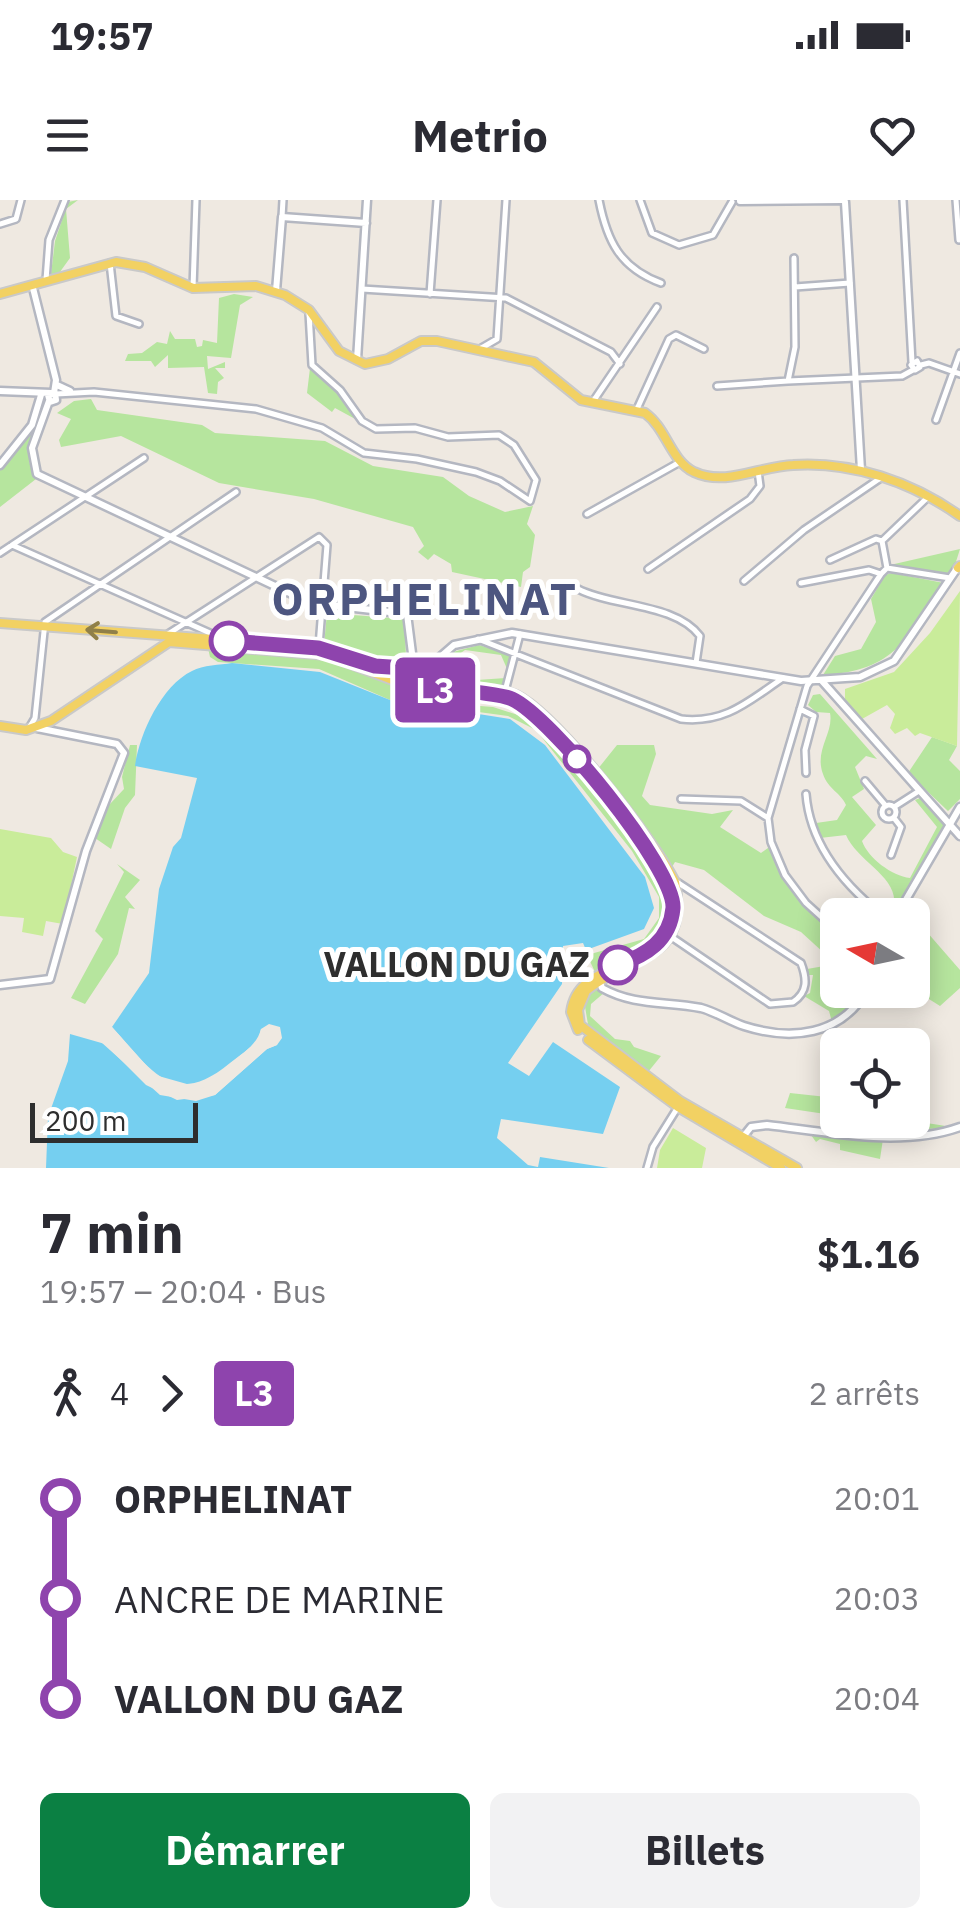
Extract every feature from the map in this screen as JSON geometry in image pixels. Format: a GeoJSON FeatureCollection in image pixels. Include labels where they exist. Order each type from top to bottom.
{"type":"FeatureCollection","features":[{"type":"Feature","properties":{"kind":"main road"},"geometry":{"type":"LineString","coordinates":[[0,294],[33,288],[110,263],[136,264],[194,288],[252,286],[276,291],[309,310],[332,345],[357,361],[388,360],[428,340],[539,365],[575,396],[637,409],[654,420],[680,462],[711,477],[793,464],[860,470],[928,497],[960,516]]}},
{"type":"Feature","properties":{"kind":"main road"},"geometry":{"type":"LineString","coordinates":[[0,623],[144,634],[328,655],[402,684],[413,694],[506,695],[559,727]]}},
{"type":"Feature","properties":{"kind":"main road"},"geometry":{"type":"LineString","coordinates":[[143,657],[150,643],[144,634]]}},
{"type":"Feature","properties":{"kind":"main road"},"geometry":{"type":"LineString","coordinates":[[0,726],[31,729],[50,721],[167,639],[318,648],[375,666],[404,668]]}},
{"type":"Feature","properties":{"kind":"main road"},"geometry":{"type":"LineString","coordinates":[[402,684],[404,668],[412,661],[432,666],[436,676],[452,687],[528,701],[559,727],[675,882],[678,908],[670,936],[651,958],[598,978],[581,994],[578,1017],[587,1034],[706,1121],[781,1168]]}},
{"type":"Feature","properties":{"kind":"main road"},"geometry":{"type":"LineString","coordinates":[[428,692],[436,676]]}},
{"type":"Feature","properties":{"kind":"main road"},"geometry":{"type":"LineString","coordinates":[[544,721],[660,868],[672,900],[671,920],[657,946],[614,967],[575,996],[571,1012],[577,1029],[678,1107],[798,1168]]}},
{"type":"Feature","properties":{"kind":"street"},"geometry":{"type":"LineString","coordinates":[[0,224],[16,219],[21,200]]}},
{"type":"Feature","properties":{"kind":"street"},"geometry":{"type":"LineString","coordinates":[[47,283],[50,240],[65,200]]}},
{"type":"Feature","properties":{"kind":"street"},"geometry":{"type":"LineString","coordinates":[[194,288],[196,200]]}},
{"type":"Feature","properties":{"kind":"street"},"geometry":{"type":"LineString","coordinates":[[276,291],[283,200]]}},
{"type":"Feature","properties":{"kind":"street"},"geometry":{"type":"LineString","coordinates":[[357,361],[367,200]]}},
{"type":"Feature","properties":{"kind":"street"},"geometry":{"type":"LineString","coordinates":[[430,294],[437,200]]}},
{"type":"Feature","properties":{"kind":"street"},"geometry":{"type":"LineString","coordinates":[[477,352],[497,339],[506,200]]}},
{"type":"Feature","properties":{"kind":"street"},"geometry":{"type":"LineString","coordinates":[[599,200],[614,249],[638,274],[661,283]]}},
{"type":"Feature","properties":{"kind":"street"},"geometry":{"type":"LineString","coordinates":[[640,200],[652,232],[679,245],[713,235],[736,201],[844,201],[860,470]]}},
{"type":"Feature","properties":{"kind":"street"},"geometry":{"type":"LineString","coordinates":[[717,386],[908,376],[913,366],[903,200]]}},
{"type":"Feature","properties":{"kind":"street"},"geometry":{"type":"LineString","coordinates":[[956,200],[959,240]]}},
{"type":"Feature","properties":{"kind":"street"},"geometry":{"type":"LineString","coordinates":[[282,217],[366,223]]}},
{"type":"Feature","properties":{"kind":"street"},"geometry":{"type":"LineString","coordinates":[[788,380],[796,346],[794,258]]}},
{"type":"Feature","properties":{"kind":"street"},"geometry":{"type":"LineString","coordinates":[[110,263],[116,316],[139,324]]}},
{"type":"Feature","properties":{"kind":"street"},"geometry":{"type":"LineString","coordinates":[[795,287],[850,283]]}},
{"type":"Feature","properties":{"kind":"street"},"geometry":{"type":"LineString","coordinates":[[33,288],[47,394],[32,448],[34,470],[84,497],[322,606],[408,614],[412,661]]}},
{"type":"Feature","properties":{"kind":"street"},"geometry":{"type":"LineString","coordinates":[[362,289],[500,298],[611,352],[620,364]]}},
{"type":"Feature","properties":{"kind":"street"},"geometry":{"type":"LineString","coordinates":[[592,402],[657,306]]}},
{"type":"Feature","properties":{"kind":"street"},"geometry":{"type":"LineString","coordinates":[[0,390],[72,392],[256,410],[322,428],[364,453],[417,458],[476,472],[500,481],[530,501],[536,480],[514,445],[499,435],[448,437],[415,428],[386,431],[362,422],[340,390],[312,365],[309,310]]}},
{"type":"Feature","properties":{"kind":"street"},"geometry":{"type":"LineString","coordinates":[[637,409],[669,339],[676,335],[704,349]]}},
{"type":"Feature","properties":{"kind":"street"},"geometry":{"type":"LineString","coordinates":[[936,420],[957,373],[960,353]]}},
{"type":"Feature","properties":{"kind":"street"},"geometry":{"type":"LineString","coordinates":[[913,366],[929,363],[957,373]]}},
{"type":"Feature","properties":{"kind":"street"},"geometry":{"type":"LineString","coordinates":[[0,464],[28,432],[35,407],[47,394],[72,392]]}},
{"type":"Feature","properties":{"kind":"street"},"geometry":{"type":"LineString","coordinates":[[35,407],[47,394]]}},
{"type":"Feature","properties":{"kind":"street"},"geometry":{"type":"LineString","coordinates":[[0,554],[144,458]]}},
{"type":"Feature","properties":{"kind":"street"},"geometry":{"type":"LineString","coordinates":[[588,514],[680,462]]}},
{"type":"Feature","properties":{"kind":"street"},"geometry":{"type":"LineString","coordinates":[[648,569],[750,499],[760,486],[758,471]]}},
{"type":"Feature","properties":{"kind":"street"},"geometry":{"type":"LineString","coordinates":[[744,581],[804,530],[882,477]]}},
{"type":"Feature","properties":{"kind":"street"},"geometry":{"type":"LineString","coordinates":[[0,985],[50,979],[86,851],[124,753],[117,744],[31,729],[43,626],[98,584],[236,492]]}},
{"type":"Feature","properties":{"kind":"street"},"geometry":{"type":"LineString","coordinates":[[830,560],[882,541],[928,497]]}},
{"type":"Feature","properties":{"kind":"street"},"geometry":{"type":"LineString","coordinates":[[167,639],[309,540],[325,539],[318,648]]}},
{"type":"Feature","properties":{"kind":"street"},"geometry":{"type":"LineString","coordinates":[[882,541],[887,568]]}},
{"type":"Feature","properties":{"kind":"street"},"geometry":{"type":"LineString","coordinates":[[12,545],[225,640]]}},
{"type":"Feature","properties":{"kind":"street"},"geometry":{"type":"LineString","coordinates":[[432,666],[454,645],[475,638],[520,634],[786,677],[845,680],[894,661],[959,566]]}},
{"type":"Feature","properties":{"kind":"street"},"geometry":{"type":"LineString","coordinates":[[820,916],[786,875],[772,842],[768,818],[800,709],[887,568]]}},
{"type":"Feature","properties":{"kind":"street"},"geometry":{"type":"LineString","coordinates":[[887,568],[950,578]]}},
{"type":"Feature","properties":{"kind":"street"},"geometry":{"type":"LineString","coordinates":[[802,584],[869,570],[881,574]]}},
{"type":"Feature","properties":{"kind":"street"},"geometry":{"type":"LineString","coordinates":[[578,588],[597,599],[688,624],[700,636],[696,663]]}},
{"type":"Feature","properties":{"kind":"street"},"geometry":{"type":"LineString","coordinates":[[506,695],[520,634]]}},
{"type":"Feature","properties":{"kind":"street"},"geometry":{"type":"LineString","coordinates":[[475,638],[681,719],[699,721],[733,712],[786,677]]}},
{"type":"Feature","properties":{"kind":"street"},"geometry":{"type":"LineString","coordinates":[[840,702],[837,690],[845,680]]}},
{"type":"Feature","properties":{"kind":"street"},"geometry":{"type":"LineString","coordinates":[[816,681],[840,702],[960,836]]}},
{"type":"Feature","properties":{"kind":"street"},"geometry":{"type":"LineString","coordinates":[[800,709],[814,716],[805,750],[806,773]]}},
{"type":"Feature","properties":{"kind":"street"},"geometry":{"type":"LineString","coordinates":[[50,721],[52,732]]}},
{"type":"Feature","properties":{"kind":"street"},"geometry":{"type":"LineString","coordinates":[[865,780],[886,806],[894,807],[920,791]]}},
{"type":"Feature","properties":{"kind":"street"},"geometry":{"type":"LineString","coordinates":[[806,794],[809,821],[830,864],[865,898]]}},
{"type":"Feature","properties":{"kind":"street"},"geometry":{"type":"LineString","coordinates":[[681,799],[741,801],[768,818]]}},
{"type":"Feature","properties":{"kind":"street"},"geometry":{"type":"LineString","coordinates":[[886,806],[883,816],[894,818]]}},
{"type":"Feature","properties":{"kind":"street"},"geometry":{"type":"LineString","coordinates":[[891,855],[901,827],[894,818],[894,807]]}},
{"type":"Feature","properties":{"kind":"street"},"geometry":{"type":"LineString","coordinates":[[934,807],[949,812],[960,807]]}},
{"type":"Feature","properties":{"kind":"street"},"geometry":{"type":"LineString","coordinates":[[907,898],[960,807]]}},
{"type":"Feature","properties":{"kind":"street"},"geometry":{"type":"LineString","coordinates":[[660,868],[675,882],[801,963],[806,976],[803,992],[793,1002],[770,1004],[670,936]]}},
{"type":"Feature","properties":{"kind":"street"},"geometry":{"type":"LineString","coordinates":[[672,900],[675,882]]}},
{"type":"Feature","properties":{"kind":"street"},"geometry":{"type":"LineString","coordinates":[[657,946],[670,936],[671,920]]}},
{"type":"Feature","properties":{"kind":"street"},"geometry":{"type":"LineString","coordinates":[[598,978],[604,989],[627,998],[697,1007],[742,1025],[789,1034],[820,1030],[842,1021],[852,1008]]}},
{"type":"Feature","properties":{"kind":"street"},"geometry":{"type":"LineString","coordinates":[[648,1168],[652,1147],[678,1107],[660,1086]]}},
{"type":"Feature","properties":{"kind":"street"},"geometry":{"type":"LineString","coordinates":[[770,1162],[743,1146],[742,1139],[751,1127],[767,1124],[851,1134],[940,1134],[960,1127]]}},
{"type":"Feature","properties":{"kind":"green space"},"geometry":{"type":"Polygon","coordinates":[[[78,200],[66,209],[70,258],[57,276],[51,274],[55,241],[68,202],[78,200]]]}},
{"type":"Feature","properties":{"kind":"green space"},"geometry":{"type":"Polygon","coordinates":[[[234,294],[253,297],[240,305],[231,358],[207,356],[208,369],[225,362],[225,368],[215,368],[224,378],[218,382],[217,394],[208,393],[204,367],[168,368],[168,355],[155,367],[151,361],[125,361],[128,354],[142,353],[157,342],[167,344],[170,331],[175,339],[195,339],[197,347],[202,346],[203,340],[217,343],[219,298],[234,294]]]}},
{"type":"Feature","properties":{"kind":"green space"},"geometry":{"type":"Polygon","coordinates":[[[310,368],[331,384],[357,420],[335,408],[332,412],[307,393],[310,368]]]}},
{"type":"Feature","properties":{"kind":"green space"},"geometry":{"type":"Polygon","coordinates":[[[91,399],[97,410],[202,425],[215,433],[325,441],[373,466],[443,477],[469,496],[505,512],[533,506],[527,524],[535,535],[530,567],[523,572],[521,587],[452,572],[451,564],[434,554],[428,560],[418,552],[424,546],[413,527],[314,499],[219,483],[121,436],[61,447],[59,440],[71,419],[57,413],[74,401],[91,399]]]}},
{"type":"Feature","properties":{"kind":"green space"},"geometry":{"type":"Polygon","coordinates":[[[43,410],[29,453],[36,479],[0,507],[0,470],[43,410]]]}},
{"type":"Feature","properties":{"kind":"green space"},"geometry":{"type":"Polygon","coordinates":[[[960,549],[954,568],[946,574],[890,565],[960,549]]]}},
{"type":"Feature","properties":{"kind":"green space"},"geometry":{"type":"Polygon","coordinates":[[[885,575],[944,583],[909,635],[883,659],[867,667],[823,675],[835,656],[861,649],[876,622],[871,599],[885,575]]]}},
{"type":"Feature","properties":{"kind":"green space"},"geometry":{"type":"Polygon","coordinates":[[[960,591],[957,746],[920,733],[915,736],[907,728],[895,734],[890,728],[895,714],[887,705],[862,719],[845,699],[845,689],[894,672],[930,633],[960,591]]]}},
{"type":"Feature","properties":{"kind":"green space"},"geometry":{"type":"Polygon","coordinates":[[[327,613],[405,619],[406,661],[390,666],[324,645],[327,613]]]}},
{"type":"Feature","properties":{"kind":"green space"},"geometry":{"type":"Polygon","coordinates":[[[479,645],[513,656],[508,671],[501,655],[465,650],[458,655],[457,672],[462,673],[462,681],[506,678],[503,686],[464,685],[444,678],[441,665],[449,653],[479,645]]]}},
{"type":"Feature","properties":{"kind":"green space"},"geometry":{"type":"Polygon","coordinates":[[[208,648],[327,659],[398,684],[409,697],[455,695],[455,704],[493,707],[521,716],[525,711],[534,716],[614,808],[653,864],[669,907],[661,932],[629,959],[627,954],[595,972],[587,955],[644,939],[659,918],[659,897],[632,851],[536,730],[508,716],[390,700],[319,669],[218,662],[210,657],[208,648]]]}},
{"type":"Feature","properties":{"kind":"green space"},"geometry":{"type":"Polygon","coordinates":[[[820,694],[877,759],[866,756],[855,767],[864,789],[852,797],[876,825],[862,841],[875,860],[910,878],[937,827],[915,800],[920,798],[944,825],[903,898],[894,898],[888,882],[846,835],[820,838],[816,823],[837,820],[846,805],[825,779],[821,757],[830,713],[816,712],[808,705],[813,695],[820,694]]]}},
{"type":"Feature","properties":{"kind":"green space"},"geometry":{"type":"Polygon","coordinates":[[[932,737],[957,746],[949,760],[960,771],[960,799],[948,811],[908,773],[932,737]]]}},
{"type":"Feature","properties":{"kind":"green space"},"geometry":{"type":"Polygon","coordinates":[[[130,745],[137,745],[135,795],[125,808],[111,849],[95,838],[109,805],[124,789],[122,777],[130,745]]]}},
{"type":"Feature","properties":{"kind":"green space"},"geometry":{"type":"Polygon","coordinates":[[[617,745],[654,745],[656,754],[642,796],[650,805],[712,814],[733,810],[720,827],[761,853],[768,848],[765,827],[792,886],[820,918],[820,949],[801,932],[764,916],[704,870],[675,862],[672,867],[667,865],[597,770],[617,745]]]}},
{"type":"Feature","properties":{"kind":"green space"},"geometry":{"type":"Polygon","coordinates":[[[0,829],[51,838],[63,852],[77,857],[63,924],[46,921],[43,936],[22,932],[24,918],[0,916],[0,829]]]}},
{"type":"Feature","properties":{"kind":"green space"},"geometry":{"type":"Polygon","coordinates":[[[117,864],[140,880],[125,897],[135,909],[129,908],[118,954],[85,1004],[71,998],[103,939],[95,931],[124,872],[117,864]]]}},
{"type":"Feature","properties":{"kind":"green space"},"geometry":{"type":"Polygon","coordinates":[[[930,936],[960,970],[960,988],[940,1006],[930,1000],[930,936]]]}},
{"type":"Feature","properties":{"kind":"green space"},"geometry":{"type":"Polygon","coordinates":[[[820,967],[820,1006],[804,996],[810,993],[813,975],[808,975],[807,969],[820,967]]]}},
{"type":"Feature","properties":{"kind":"green space"},"geometry":{"type":"Polygon","coordinates":[[[595,986],[605,992],[591,1004],[590,1016],[615,1039],[630,1041],[634,1047],[661,1056],[648,1072],[589,1030],[584,1001],[595,986]]]}},
{"type":"Feature","properties":{"kind":"green space"},"geometry":{"type":"Polygon","coordinates":[[[824,1008],[851,1008],[832,1022],[824,1008]]]}},
{"type":"Feature","properties":{"kind":"green space"},"geometry":{"type":"Polygon","coordinates":[[[790,1093],[820,1096],[820,1113],[785,1108],[790,1093]]]}},
{"type":"Feature","properties":{"kind":"green space"},"geometry":{"type":"Polygon","coordinates":[[[930,1124],[940,1125],[954,1128],[930,1129],[930,1124]]]}},
{"type":"Feature","properties":{"kind":"green space"},"geometry":{"type":"Polygon","coordinates":[[[673,1128],[706,1148],[702,1168],[657,1168],[660,1150],[673,1128]]]}},
{"type":"Feature","properties":{"kind":"green space"},"geometry":{"type":"Polygon","coordinates":[[[811,1135],[883,1139],[880,1159],[840,1150],[840,1144],[820,1139],[816,1142],[811,1135]]]}},
{"type":"Feature","properties":{"kind":"water"},"geometry":{"type":"Polygon","coordinates":[[[232,663],[320,672],[390,700],[510,719],[545,745],[645,877],[654,908],[644,929],[586,950],[583,943],[563,946],[562,984],[508,1063],[529,1076],[553,1042],[620,1087],[603,1134],[501,1119],[497,1138],[528,1165],[538,1167],[540,1157],[609,1168],[46,1168],[48,1117],[68,1061],[70,1034],[105,1044],[146,1085],[177,1100],[215,1095],[267,1049],[277,1045],[280,1027],[261,1029],[249,1048],[210,1077],[178,1084],[151,1070],[112,1027],[149,973],[159,889],[173,847],[181,838],[197,778],[135,766],[141,740],[161,699],[181,678],[201,668],[232,663]]]}},
{"type":"Feature","properties":{"kind":"pier"},"geometry":{"type":"Polygon","coordinates":[[[269,1024],[280,1027],[282,1038],[277,1045],[267,1049],[215,1095],[196,1101],[160,1095],[101,1042],[108,1040],[163,1090],[195,1096],[213,1091],[264,1045],[274,1041],[276,1031],[265,1032],[261,1044],[211,1085],[194,1091],[152,1079],[109,1031],[112,1027],[155,1075],[194,1086],[209,1081],[258,1041],[261,1029],[269,1024]]]}},
{"type":"Feature","properties":{"kind":"bus line","name":"L3"},"geometry":{"type":"LineString","coordinates":[[229,641],[318,648],[342,652],[375,666],[404,668],[402,684],[413,694],[438,689],[504,696],[524,705],[550,726],[670,884],[673,906],[665,934],[657,946],[641,957],[618,965]]}},
{"type":"Feature","properties":{"kind":"place","name":"VALLON DU GAZ"},"geometry":{"type":"Point","coordinates":[618,965]}},
{"type":"Feature","properties":{"kind":"district","name":"ORPHELINAT"},"geometry":{"type":"Point","coordinates":[425,599]}}]}
